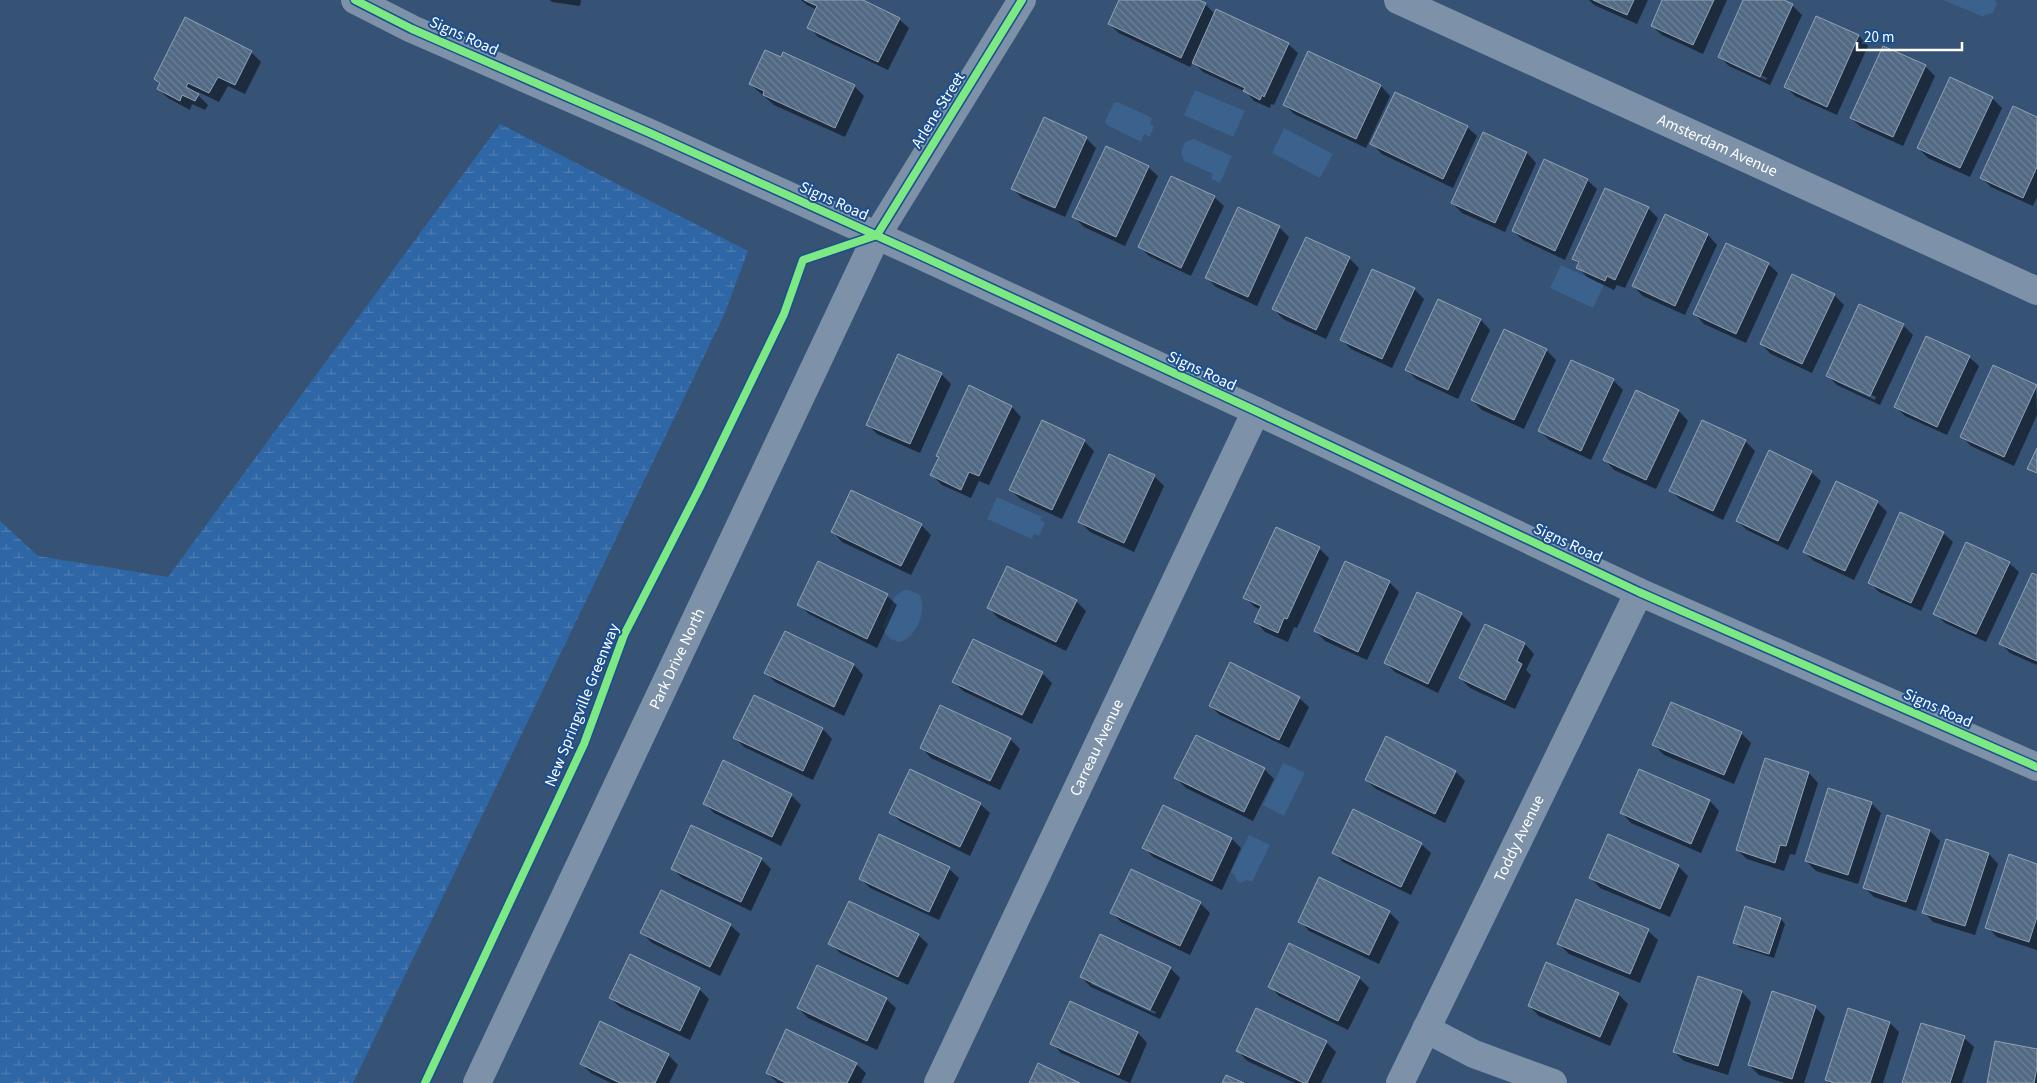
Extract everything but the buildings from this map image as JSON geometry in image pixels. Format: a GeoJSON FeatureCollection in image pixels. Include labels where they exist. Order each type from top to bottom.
{"type":"FeatureCollection","features":[{"type":"Feature","properties":{"kind":"street","name":"Signs Road"},"geometry":{"type":"LineString","coordinates":[[355,0],[412,29],[877,235],[1639,592],[2037,767]]}},
{"type":"Feature","properties":{"kind":"street","name":"Arlene Street"},"geometry":{"type":"LineString","coordinates":[[877,235],[1022,0]]}},
{"type":"Feature","properties":{"kind":"street","name":"Amsterdam Avenue"},"geometry":{"type":"LineString","coordinates":[[1398,0],[2037,291]]}},
{"type":"Feature","properties":{"kind":"street","name":"Park Drive North"},"geometry":{"type":"LineString","coordinates":[[477,1083],[877,235]]}},
{"type":"Feature","properties":{"kind":"street","name":"Carreau Avenue"},"geometry":{"type":"LineString","coordinates":[[938,1083],[1256,411]]}},
{"type":"Feature","properties":{"kind":"street","name":"Toddy Avenue"},"geometry":{"type":"LineString","coordinates":[[1400,1083],[1639,592]]}},
{"type":"Feature","properties":{"kind":"street"},"geometry":{"type":"LineString","coordinates":[[1426,1030],[1474,1054],[1553,1083]]}},
{"type":"Feature","properties":{"kind":"green space"},"geometry":{"type":"Polygon","coordinates":[[[500,124],[748,251],[724,315],[353,1083],[0,1083],[0,521],[38,556],[168,577],[500,124]]]}},
{"type":"Feature","properties":{"kind":"shaded area"},"geometry":{"type":"Polygon","coordinates":[[[1943,0],[1995,0],[1997,4],[1993,13],[1984,17],[1943,0]]]}},
{"type":"Feature","properties":{"kind":"shaded area"},"geometry":{"type":"Polygon","coordinates":[[[1195,90],[1245,111],[1233,137],[1184,115],[1195,90]]]}},
{"type":"Feature","properties":{"kind":"shaded area"},"geometry":{"type":"Polygon","coordinates":[[[1118,102],[1152,118],[1150,124],[1154,126],[1150,137],[1144,134],[1141,142],[1107,125],[1105,121],[1114,103],[1118,102]]]}},
{"type":"Feature","properties":{"kind":"shaded area"},"geometry":{"type":"Polygon","coordinates":[[[1284,128],[1333,154],[1320,178],[1272,153],[1284,128]]]}},
{"type":"Feature","properties":{"kind":"shaded area"},"geometry":{"type":"Polygon","coordinates":[[[1194,139],[1232,156],[1220,183],[1211,179],[1213,174],[1184,161],[1181,152],[1185,142],[1194,139]]]}},
{"type":"Feature","properties":{"kind":"shaded area"},"geometry":{"type":"Polygon","coordinates":[[[1561,265],[1604,285],[1593,308],[1550,288],[1561,265]]]}},
{"type":"Feature","properties":{"kind":"shaded area"},"geometry":{"type":"Polygon","coordinates":[[[997,497],[1042,517],[1040,520],[1045,523],[1039,536],[1034,534],[1032,539],[987,519],[997,497]]]}},
{"type":"Feature","properties":{"kind":"shaded area"},"geometry":{"type":"Polygon","coordinates":[[[904,590],[919,594],[922,607],[916,629],[900,642],[888,637],[883,626],[895,596],[904,590]]]}},
{"type":"Feature","properties":{"kind":"shaded area"},"geometry":{"type":"Polygon","coordinates":[[[1283,763],[1305,773],[1284,816],[1263,805],[1283,763]]]}},
{"type":"Feature","properties":{"kind":"shaded area"},"geometry":{"type":"Polygon","coordinates":[[[1249,835],[1270,845],[1252,882],[1247,880],[1240,883],[1231,872],[1249,835]]]}},
{"type":"Feature","properties":{"kind":"cycle path"},"geometry":{"type":"LineString","coordinates":[[355,0],[412,29],[650,133],[924,257],[1639,592],[2037,767]]}},
{"type":"Feature","properties":{"kind":"cycle path"},"geometry":{"type":"LineString","coordinates":[[877,235],[1022,0]]}},
{"type":"Feature","properties":{"kind":"cycle path","name":"New Springville Greenway"},"geometry":{"type":"LineString","coordinates":[[425,1083],[584,744],[624,635],[699,489],[784,314],[803,260],[877,235]]}}]}
